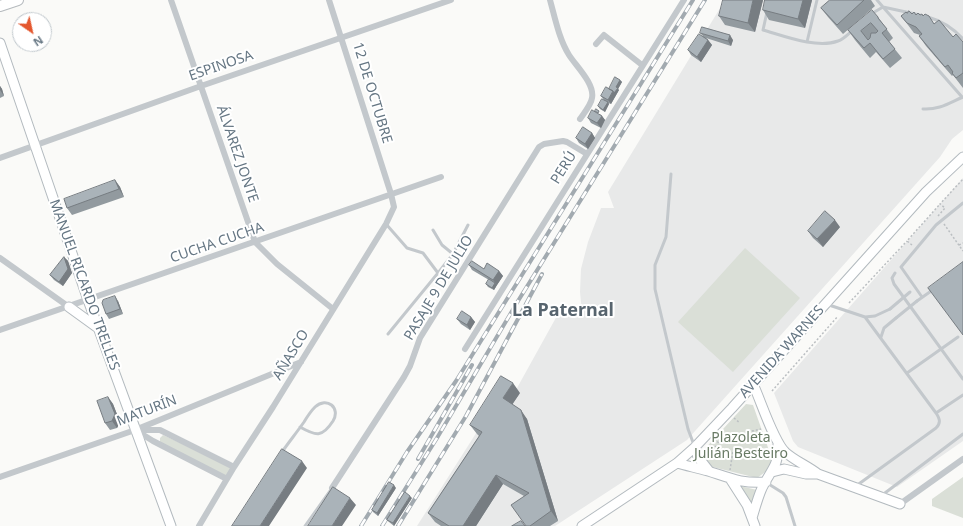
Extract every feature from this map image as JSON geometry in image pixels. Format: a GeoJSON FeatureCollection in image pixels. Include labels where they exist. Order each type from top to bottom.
{"type":"FeatureCollection","features":[{"type":"Feature","properties":{"kind":"main road"},"geometry":{"type":"LineString","coordinates":[[0,6],[18,0]]}},
{"type":"Feature","properties":{"kind":"main road","name":"MANUEL RICARDO TRELLES"},"geometry":{"type":"LineString","coordinates":[[0,43],[88,300],[171,526]]}},
{"type":"Feature","properties":{"kind":"main road","name":"AVENIDA WARNES"},"geometry":{"type":"LineString","coordinates":[[582,526],[677,463],[695,447],[926,192],[963,157]]}},
{"type":"Feature","properties":{"kind":"main road"},"geometry":{"type":"LineString","coordinates":[[69,307],[98,328]]}},
{"type":"Feature","properties":{"kind":"main road"},"geometry":{"type":"LineString","coordinates":[[753,384],[778,444],[790,456],[818,474],[900,504]]}},
{"type":"Feature","properties":{"kind":"main road"},"geometry":{"type":"LineString","coordinates":[[752,523],[757,502],[778,458],[778,444]]}},
{"type":"Feature","properties":{"kind":"main road"},"geometry":{"type":"LineString","coordinates":[[695,447],[698,457],[708,471]]}},
{"type":"Feature","properties":{"kind":"main road"},"geometry":{"type":"LineString","coordinates":[[677,463],[708,471],[731,480],[754,483],[766,482]]}},
{"type":"Feature","properties":{"kind":"main road"},"geometry":{"type":"LineString","coordinates":[[772,472],[784,469],[806,474],[818,474]]}},
{"type":"Feature","properties":{"kind":"main road"},"geometry":{"type":"LineString","coordinates":[[731,480],[741,495],[752,523]]}},
{"type":"Feature","properties":{"kind":"street","name":"ÁLVAREZ JONTE"},"geometry":{"type":"LineString","coordinates":[[171,0],[255,242],[277,264],[333,308]]}},
{"type":"Feature","properties":{"kind":"street","name":"12 DE OCTUBRE"},"geometry":{"type":"LineString","coordinates":[[329,0],[391,194]]}},
{"type":"Feature","properties":{"kind":"street","name":"ESPINOSA"},"geometry":{"type":"LineString","coordinates":[[0,158],[200,86],[451,0]]}},
{"type":"Feature","properties":{"kind":"street"},"geometry":{"type":"LineString","coordinates":[[550,0],[564,45],[570,57],[584,75],[592,90],[592,98],[580,120]]}},
{"type":"Feature","properties":{"kind":"street","name":"PERÚ"},"geometry":{"type":"LineString","coordinates":[[465,349],[642,64],[684,0]]}},
{"type":"Feature","properties":{"kind":"street"},"geometry":{"type":"LineString","coordinates":[[596,44],[604,35],[642,64]]}},
{"type":"Feature","properties":{"kind":"street","name":"PASAJE 9 DE JULIO"},"geometry":{"type":"LineString","coordinates":[[332,488],[404,377],[410,366],[420,338],[539,147],[544,144],[562,141],[567,142],[587,154]]}},
{"type":"Feature","properties":{"kind":"street","name":"CUCHA CUCHA"},"geometry":{"type":"LineString","coordinates":[[0,330],[441,177]]}},
{"type":"Feature","properties":{"kind":"street","name":"AÑASCO"},"geometry":{"type":"LineString","coordinates":[[199,526],[386,224],[394,207],[391,194]]}},
{"type":"Feature","properties":{"kind":"street"},"geometry":{"type":"LineString","coordinates":[[0,258],[69,307]]}},
{"type":"Feature","properties":{"kind":"street","name":"MATURÍN"},"geometry":{"type":"LineString","coordinates":[[0,477],[135,430],[301,362]]}},
{"type":"Feature","properties":{"kind":"street"},"geometry":{"type":"LineString","coordinates":[[135,430],[160,430],[234,468]]}},
{"type":"Feature","properties":{"kind":"street"},"geometry":{"type":"LineString","coordinates":[[135,430],[153,441],[227,479]]}},
{"type":"Feature","properties":{"kind":"street"},"geometry":{"type":"LineString","coordinates":[[900,504],[963,459]]}},
{"type":"Feature","properties":{"kind":"lane"},"geometry":{"type":"LineString","coordinates":[[807,42],[817,0]]}},
{"type":"Feature","properties":{"kind":"lane"},"geometry":{"type":"LineString","coordinates":[[877,0],[962,97],[942,107],[923,109]]}},
{"type":"Feature","properties":{"kind":"lane"},"geometry":{"type":"LineString","coordinates":[[869,16],[883,7],[935,19],[957,32],[963,39]]}},
{"type":"Feature","properties":{"kind":"lane"},"geometry":{"type":"LineString","coordinates":[[768,8],[763,30],[807,42],[827,44],[836,42],[843,39],[859,25]]}},
{"type":"Feature","properties":{"kind":"lane"},"geometry":{"type":"LineString","coordinates":[[671,174],[666,237],[655,265],[655,289],[688,430],[695,447]]}},
{"type":"Feature","properties":{"kind":"lane"},"geometry":{"type":"LineString","coordinates":[[922,297],[900,267],[941,221],[963,203]]}},
{"type":"Feature","properties":{"kind":"lane"},"geometry":{"type":"LineString","coordinates":[[386,224],[407,248],[422,254],[438,273]]}},
{"type":"Feature","properties":{"kind":"lane"},"geometry":{"type":"LineString","coordinates":[[388,334],[453,254],[468,225]]}},
{"type":"Feature","properties":{"kind":"lane"},"geometry":{"type":"LineString","coordinates":[[433,230],[442,245],[453,254]]}},
{"type":"Feature","properties":{"kind":"lane"},"geometry":{"type":"LineString","coordinates":[[895,273],[892,278],[894,284],[963,379]]}},
{"type":"Feature","properties":{"kind":"lane"},"geometry":{"type":"LineString","coordinates":[[825,304],[865,317],[875,316],[890,309],[915,288]]}},
{"type":"Feature","properties":{"kind":"lane"},"geometry":{"type":"LineString","coordinates":[[881,337],[884,328],[935,288]]}},
{"type":"Feature","properties":{"kind":"lane"},"geometry":{"type":"LineString","coordinates":[[854,487],[936,428],[940,422],[907,373],[865,317]]}},
{"type":"Feature","properties":{"kind":"lane"},"geometry":{"type":"LineString","coordinates":[[907,373],[958,337]]}},
{"type":"Feature","properties":{"kind":"lane"},"geometry":{"type":"LineString","coordinates":[[936,414],[963,395]]}},
{"type":"Feature","properties":{"kind":"lane"},"geometry":{"type":"LineString","coordinates":[[278,458],[314,407],[320,403],[326,402],[335,410],[336,416],[328,428],[320,434],[313,434],[300,427]]}},
{"type":"Feature","properties":{"kind":"lane"},"geometry":{"type":"LineString","coordinates":[[880,497],[963,434]]}},
{"type":"Feature","properties":{"kind":"lane"},"geometry":{"type":"LineString","coordinates":[[766,482],[783,493],[786,497],[795,526]]}},
{"type":"Feature","properties":{"kind":"lane","name":"PASAJE 9 DE JULIO"},"geometry":{"type":"LineString","coordinates":[[305,526],[332,488]]}},
{"type":"Feature","properties":{"kind":"path"},"geometry":{"type":"LineString","coordinates":[[849,303],[963,179]]}},
{"type":"Feature","properties":{"kind":"path"},"geometry":{"type":"LineString","coordinates":[[940,204],[945,208],[938,216],[963,251]]}},
{"type":"Feature","properties":{"kind":"path"},"geometry":{"type":"LineString","coordinates":[[907,241],[911,245]]}},
{"type":"Feature","properties":{"kind":"path"},"geometry":{"type":"LineString","coordinates":[[959,246],[963,243]]}},
{"type":"Feature","properties":{"kind":"path"},"geometry":{"type":"LineString","coordinates":[[772,391],[838,316]]}},
{"type":"Feature","properties":{"kind":"path"},"geometry":{"type":"LineString","coordinates":[[734,417],[740,423]]}},
{"type":"Feature","properties":{"kind":"path"},"geometry":{"type":"LineString","coordinates":[[748,432],[761,429]]}},
{"type":"Feature","properties":{"kind":"path"},"geometry":{"type":"LineString","coordinates":[[714,438],[719,443]]}},
{"type":"Feature","properties":{"kind":"path"},"geometry":{"type":"LineString","coordinates":[[731,480],[730,470],[733,451]]}},
{"type":"Feature","properties":{"kind":"shaded area"},"geometry":{"type":"Polygon","coordinates":[[[725,0],[963,0],[963,130],[952,139],[940,157],[687,440],[555,526],[417,526],[508,383],[517,388],[558,314],[582,312],[580,292],[581,269],[588,242],[601,208],[614,208],[608,192],[725,0]]]}},
{"type":"Feature","properties":{"kind":"shaded area"},"geometry":{"type":"Polygon","coordinates":[[[963,178],[963,441],[897,487],[798,447],[793,441],[774,393],[963,178]]]}},
{"type":"Feature","properties":{"kind":"green space"},"geometry":{"type":"Polygon","coordinates":[[[745,248],[800,298],[733,372],[678,322],[745,248]]]}},
{"type":"Feature","properties":{"kind":"green space","name":"Plazoleta Julián Besteiro"},"geometry":{"type":"Polygon","coordinates":[[[746,404],[753,405],[772,459],[768,470],[757,478],[709,466],[701,453],[746,404]]]}},
{"type":"Feature","properties":{"kind":"green space"},"geometry":{"type":"Polygon","coordinates":[[[163,435],[234,467],[227,479],[160,442],[160,438],[163,435]]]}},
{"type":"Feature","properties":{"kind":"green space"},"geometry":{"type":"Polygon","coordinates":[[[963,477],[963,518],[932,506],[932,499],[963,477]]]}},
{"type":"Feature","properties":{"kind":"green space"},"geometry":{"type":"Polygon","coordinates":[[[740,486],[757,490],[752,508],[740,486]]]}},
{"type":"Feature","properties":{"kind":"building"},"geometry":{"type":"Polygon","coordinates":[[[723,0],[753,0],[748,23],[719,16],[723,0]]]}},
{"type":"Feature","properties":{"kind":"building"},"geometry":{"type":"Polygon","coordinates":[[[765,0],[803,0],[798,19],[763,10],[765,0]]]}},
{"type":"Feature","properties":{"kind":"building"},"geometry":{"type":"Polygon","coordinates":[[[830,0],[864,0],[837,25],[821,8],[830,0]]]}},
{"type":"Feature","properties":{"kind":"building"},"geometry":{"type":"Polygon","coordinates":[[[872,10],[887,29],[882,33],[895,49],[883,59],[870,43],[864,48],[848,30],[872,10]],[[871,23],[861,31],[868,40],[871,33],[876,33],[878,31],[871,23]]]}},
{"type":"Feature","properties":{"kind":"building"},"geometry":{"type":"Polygon","coordinates":[[[909,11],[912,14],[914,12],[916,15],[918,13],[920,15],[922,14],[923,16],[925,14],[929,16],[934,24],[939,20],[953,37],[956,34],[963,42],[963,73],[956,78],[948,65],[945,67],[919,36],[922,34],[916,27],[907,23],[901,16],[909,11]]]}},
{"type":"Feature","properties":{"kind":"building"},"geometry":{"type":"Polygon","coordinates":[[[702,27],[730,35],[728,41],[700,33],[702,27]]]}},
{"type":"Feature","properties":{"kind":"building"},"geometry":{"type":"Polygon","coordinates":[[[699,34],[708,40],[697,57],[688,50],[699,34]]]}},
{"type":"Feature","properties":{"kind":"building"},"geometry":{"type":"Polygon","coordinates":[[[615,77],[620,80],[616,87],[618,88],[614,93],[609,89],[615,77]]]}},
{"type":"Feature","properties":{"kind":"building"},"geometry":{"type":"Polygon","coordinates":[[[606,87],[613,91],[608,100],[601,96],[606,87]]]}},
{"type":"Feature","properties":{"kind":"building"},"geometry":{"type":"Polygon","coordinates":[[[602,99],[608,102],[603,110],[598,106],[602,99]]]}},
{"type":"Feature","properties":{"kind":"building"},"geometry":{"type":"Polygon","coordinates":[[[592,110],[602,116],[597,123],[588,118],[592,110]]]}},
{"type":"Feature","properties":{"kind":"building"},"geometry":{"type":"Polygon","coordinates":[[[583,127],[592,133],[585,144],[576,138],[583,127]]]}},
{"type":"Feature","properties":{"kind":"building"},"geometry":{"type":"Polygon","coordinates":[[[115,180],[119,189],[67,208],[64,199],[115,180]]]}},
{"type":"Feature","properties":{"kind":"building"},"geometry":{"type":"Polygon","coordinates":[[[825,211],[835,220],[817,239],[808,231],[825,211]]]}},
{"type":"Feature","properties":{"kind":"building"},"geometry":{"type":"Polygon","coordinates":[[[64,257],[68,269],[59,282],[50,275],[64,257]]]}},
{"type":"Feature","properties":{"kind":"building"},"geometry":{"type":"Polygon","coordinates":[[[472,261],[484,269],[487,263],[499,271],[493,280],[469,265],[472,261]]]}},
{"type":"Feature","properties":{"kind":"building"},"geometry":{"type":"Polygon","coordinates":[[[963,262],[963,335],[928,288],[963,262]]]}},
{"type":"Feature","properties":{"kind":"building"},"geometry":{"type":"Polygon","coordinates":[[[489,279],[495,283],[492,288],[486,284],[489,279]]]}},
{"type":"Feature","properties":{"kind":"building"},"geometry":{"type":"Polygon","coordinates":[[[115,296],[120,309],[106,314],[102,303],[103,300],[115,296]]]}},
{"type":"Feature","properties":{"kind":"building"},"geometry":{"type":"Polygon","coordinates":[[[462,311],[471,317],[467,325],[457,319],[462,311]]]}},
{"type":"Feature","properties":{"kind":"building"},"geometry":{"type":"Polygon","coordinates":[[[501,376],[513,383],[503,398],[521,410],[551,511],[530,526],[526,526],[511,505],[529,493],[496,475],[463,526],[449,526],[428,513],[482,432],[470,425],[501,376]]]}},
{"type":"Feature","properties":{"kind":"building"},"geometry":{"type":"Polygon","coordinates":[[[108,397],[115,414],[112,421],[105,423],[97,401],[108,397]]]}},
{"type":"Feature","properties":{"kind":"building"},"geometry":{"type":"Polygon","coordinates":[[[282,449],[302,461],[260,526],[232,526],[282,449]]]}},
{"type":"Feature","properties":{"kind":"building"},"geometry":{"type":"Polygon","coordinates":[[[389,482],[394,485],[377,513],[372,510],[389,482]]]}},
{"type":"Feature","properties":{"kind":"building"},"geometry":{"type":"Polygon","coordinates":[[[333,487],[350,498],[332,526],[308,526],[333,487]]]}},
{"type":"Feature","properties":{"kind":"building"},"geometry":{"type":"Polygon","coordinates":[[[405,492],[410,496],[393,523],[387,520],[405,492]]]}},
{"type":"Feature","properties":{"kind":"building"},"geometry":{"type":"Polygon","coordinates":[[[521,521],[525,526],[512,526],[521,521]]]}},
{"type":"Feature","properties":{"kind":"railway"},"geometry":{"type":"LineString","coordinates":[[361,526],[407,452],[456,381],[693,0]]}},
{"type":"Feature","properties":{"kind":"railway"},"geometry":{"type":"LineString","coordinates":[[382,526],[437,438],[518,301],[705,0]]}},
{"type":"Feature","properties":{"kind":"railway"},"geometry":{"type":"LineString","coordinates":[[398,526],[466,416],[542,274]]}},
{"type":"Feature","properties":{"kind":"railway"},"geometry":{"type":"LineString","coordinates":[[418,459],[472,365]]}},
{"type":"Feature","properties":{"kind":"district","name":"La Paternal"},"geometry":{"type":"Point","coordinates":[563,311]}}]}
